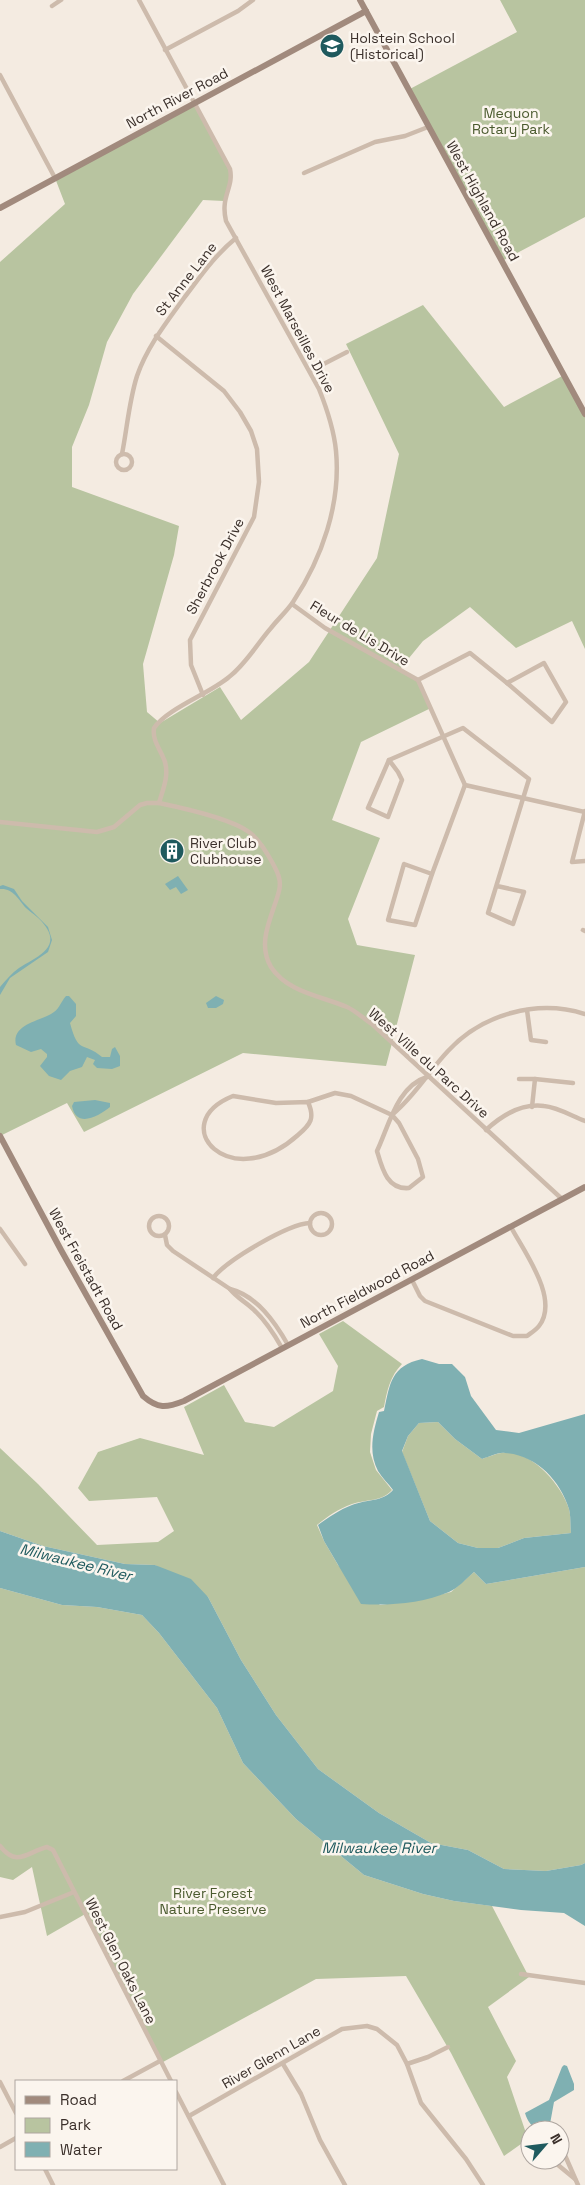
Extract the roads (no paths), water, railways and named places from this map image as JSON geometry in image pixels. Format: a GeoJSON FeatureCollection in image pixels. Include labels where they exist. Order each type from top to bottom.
{"type":"FeatureCollection","features":[{"type":"Feature","properties":{"kind":"street"},"geometry":{"type":"LineString","coordinates":[[52,6],[61,0]]}},
{"type":"Feature","properties":{"kind":"street","name":"West Marseilles Drive"},"geometry":{"type":"LineString","coordinates":[[138,0],[230,169],[231,182],[223,208],[226,220],[310,371],[329,415],[336,451],[336,481],[331,515],[324,543],[312,571],[292,604],[236,672],[168,715],[154,728],[154,740],[164,760],[166,769],[165,784],[159,803]]}},
{"type":"Feature","properties":{"kind":"street"},"geometry":{"type":"LineString","coordinates":[[165,50],[238,11],[253,0]]}},
{"type":"Feature","properties":{"kind":"street","name":"West Highland Road"},"geometry":{"type":"LineString","coordinates":[[360,0],[585,414]]}},
{"type":"Feature","properties":{"kind":"street","name":"North River Road"},"geometry":{"type":"LineString","coordinates":[[0,208],[366,11]]}},
{"type":"Feature","properties":{"kind":"street"},"geometry":{"type":"LineString","coordinates":[[0,75],[56,178]]}},
{"type":"Feature","properties":{"kind":"street"},"geometry":{"type":"LineString","coordinates":[[304,173],[375,142],[405,136],[428,127]]}},
{"type":"Feature","properties":{"kind":"street","name":"St Anne Lane"},"geometry":{"type":"LineString","coordinates":[[122,454],[135,383],[143,360],[156,336],[222,249],[236,238]]}},
{"type":"Feature","properties":{"kind":"street","name":"Sherbrook Drive"},"geometry":{"type":"LineString","coordinates":[[156,336],[224,391],[240,412],[251,431],[257,449],[259,482],[254,517],[190,640],[190,665],[203,694]]}},
{"type":"Feature","properties":{"kind":"street"},"geometry":{"type":"LineString","coordinates":[[310,371],[347,352]]}},
{"type":"Feature","properties":{"kind":"street","name":"Fleur de Lis Drive"},"geometry":{"type":"LineString","coordinates":[[292,604],[325,628],[418,680]]}},
{"type":"Feature","properties":{"kind":"street"},"geometry":{"type":"LineString","coordinates":[[432,874],[404,864],[388,920],[415,925],[465,785],[445,736],[418,680],[470,653],[552,722],[566,702],[544,663],[507,683]]}},
{"type":"Feature","properties":{"kind":"street"},"geometry":{"type":"LineString","coordinates":[[389,760],[402,780],[388,817],[368,808],[389,760],[463,728],[528,779],[488,913],[513,924],[524,892],[497,886]]}},
{"type":"Feature","properties":{"kind":"street"},"geometry":{"type":"LineString","coordinates":[[465,785],[585,812],[572,862],[585,861]]}},
{"type":"Feature","properties":{"kind":"street"},"geometry":{"type":"LineString","coordinates":[[0,822],[97,832],[114,827],[140,805],[159,803]]}},
{"type":"Feature","properties":{"kind":"street","name":"West Ville du Parc Drive"},"geometry":{"type":"LineString","coordinates":[[159,803],[237,825],[250,833],[267,853],[279,875],[280,890],[265,937],[265,952],[270,965],[279,977],[289,984],[315,996],[348,1008],[372,1024],[562,1199]]}},
{"type":"Feature","properties":{"kind":"street"},"geometry":{"type":"LineString","coordinates":[[308,1102],[312,1112],[312,1120],[305,1129],[282,1148],[271,1154],[257,1158],[232,1158],[221,1155],[207,1142],[204,1134],[207,1118],[214,1108],[220,1101],[233,1096],[276,1103],[308,1102],[335,1093],[351,1096],[392,1114],[399,1123],[418,1159],[423,1177],[409,1188],[396,1188],[390,1183],[377,1151],[392,1114],[410,1098],[449,1049],[468,1033],[489,1020],[527,1010],[553,1008],[585,1014]]}},
{"type":"Feature","properties":{"kind":"street"},"geometry":{"type":"LineString","coordinates":[[527,1010],[531,1040],[546,1042]]}},
{"type":"Feature","properties":{"kind":"street"},"geometry":{"type":"LineString","coordinates":[[519,1079],[573,1083]]}},
{"type":"Feature","properties":{"kind":"street"},"geometry":{"type":"LineString","coordinates":[[532,1107],[535,1079]]}},
{"type":"Feature","properties":{"kind":"street"},"geometry":{"type":"LineString","coordinates":[[486,1130],[509,1113],[532,1107],[544,1106],[585,1121]]}},
{"type":"Feature","properties":{"kind":"street","name":"West Freistadt Road"},"geometry":{"type":"LineString","coordinates":[[0,1136],[132,1378],[143,1396],[159,1406]]}},
{"type":"Feature","properties":{"kind":"street","name":"North Fieldwood Road"},"geometry":{"type":"LineString","coordinates":[[159,1406],[168,1407],[184,1402],[585,1187]]}},
{"type":"Feature","properties":{"kind":"street"},"geometry":{"type":"LineString","coordinates":[[213,1278],[223,1266],[233,1259],[296,1226],[310,1223],[314,1216],[323,1214],[329,1218],[331,1228],[327,1233],[320,1235],[311,1230],[310,1223]]}},
{"type":"Feature","properties":{"kind":"street"},"geometry":{"type":"LineString","coordinates":[[165,1235],[158,1236],[152,1233],[149,1227],[153,1217],[160,1215],[168,1220],[169,1230],[165,1235],[167,1245],[173,1252],[230,1289],[239,1291],[276,1325],[285,1347]]}},
{"type":"Feature","properties":{"kind":"street"},"geometry":{"type":"LineString","coordinates":[[412,1280],[420,1296],[425,1300],[513,1336],[527,1336],[539,1326],[544,1316],[546,1300],[542,1285],[511,1227]]}},
{"type":"Feature","properties":{"kind":"street"},"geometry":{"type":"LineString","coordinates":[[0,1229],[25,1264]]}},
{"type":"Feature","properties":{"kind":"street"},"geometry":{"type":"LineString","coordinates":[[256,1307],[285,1347]]}},
{"type":"Feature","properties":{"kind":"street"},"geometry":{"type":"LineString","coordinates":[[271,1329],[276,1325]]}},
{"type":"Feature","properties":{"kind":"street","name":"West Glen Oaks Lane"},"geometry":{"type":"LineString","coordinates":[[0,1846],[6,1853],[22,1858],[47,1846],[53,1850],[170,2080]]}},
{"type":"Feature","properties":{"kind":"street"},"geometry":{"type":"LineString","coordinates":[[0,1917],[26,1912],[74,1892]]}},
{"type":"Feature","properties":{"kind":"street"},"geometry":{"type":"LineString","coordinates":[[521,1974],[585,1983]]}},
{"type":"Feature","properties":{"kind":"street","name":"River Glenn Lane"},"geometry":{"type":"LineString","coordinates":[[189,2116],[342,2029],[366,2026],[377,2029],[397,2045],[407,2064]]}},
{"type":"Feature","properties":{"kind":"street"},"geometry":{"type":"LineString","coordinates":[[448,2047],[428,2057],[407,2064],[421,2103],[466,2159],[483,2185]]}},
{"type":"Feature","properties":{"kind":"street"},"geometry":{"type":"LineString","coordinates":[[125,2080],[160,2061]]}},
{"type":"Feature","properties":{"kind":"street"},"geometry":{"type":"LineString","coordinates":[[283,2064],[301,2094],[320,2140],[345,2185]]}},
{"type":"Feature","properties":{"kind":"street"},"geometry":{"type":"LineString","coordinates":[[0,2082],[15,2111]]}},
{"type":"Feature","properties":{"kind":"street"},"geometry":{"type":"LineString","coordinates":[[178,2096],[224,2185]]}},
{"type":"Feature","properties":{"kind":"street"},"geometry":{"type":"LineString","coordinates":[[0,2147],[15,2139]]}},
{"type":"Feature","properties":{"kind":"street"},"geometry":{"type":"LineString","coordinates":[[570,2166],[578,2185]]}},
{"type":"Feature","properties":{"kind":"street"},"geometry":{"type":"LineString","coordinates":[[46,2170],[53,2185]]}},
{"type":"Feature","properties":{"kind":"street"},"geometry":{"type":"LineString","coordinates":[[564,2170],[576,2180]]}},
{"type":"Feature","properties":{"kind":"water"},"geometry":{"type":"Polygon","coordinates":[[[178,876],[188,890],[181,894],[176,887],[170,890],[165,884],[178,876]]]}},
{"type":"Feature","properties":{"kind":"water"},"geometry":{"type":"Polygon","coordinates":[[[3,885],[14,889],[22,901],[48,927],[52,940],[48,952],[10,978],[0,995],[0,987],[7,979],[19,968],[44,952],[50,941],[50,935],[44,924],[12,892],[0,889],[0,886],[3,885]]]}},
{"type":"Feature","properties":{"kind":"water"},"geometry":{"type":"Polygon","coordinates":[[[66,996],[69,996],[76,1004],[76,1016],[70,1023],[79,1044],[102,1057],[110,1057],[112,1049],[115,1047],[120,1056],[120,1066],[112,1069],[97,1068],[93,1064],[95,1060],[87,1057],[82,1067],[70,1071],[61,1080],[49,1076],[40,1066],[47,1057],[47,1054],[41,1049],[31,1052],[16,1045],[16,1038],[22,1028],[54,1012],[66,996]]]}},
{"type":"Feature","properties":{"kind":"water"},"geometry":{"type":"Polygon","coordinates":[[[216,996],[224,1000],[223,1004],[216,1008],[208,1008],[206,1003],[216,996]]]}},
{"type":"Feature","properties":{"kind":"water"},"geometry":{"type":"Polygon","coordinates":[[[95,1100],[110,1103],[110,1107],[94,1117],[83,1119],[74,1113],[72,1106],[74,1102],[95,1100]]]}},
{"type":"Feature","properties":{"kind":"water"},"geometry":{"type":"Polygon","coordinates":[[[422,1359],[439,1364],[452,1364],[465,1377],[471,1396],[496,1430],[519,1433],[585,1414],[585,1567],[486,1584],[474,1572],[459,1586],[439,1596],[395,1604],[361,1604],[324,1541],[318,1525],[347,1507],[384,1497],[393,1490],[380,1474],[375,1464],[372,1449],[373,1434],[379,1412],[384,1411],[390,1384],[398,1371],[412,1362],[422,1359]],[[438,1422],[419,1423],[408,1436],[402,1451],[430,1521],[458,1543],[478,1548],[498,1548],[524,1538],[571,1533],[570,1512],[565,1498],[560,1488],[545,1471],[527,1459],[516,1455],[499,1453],[482,1459],[455,1439],[438,1422]]]}},
{"type":"Feature","properties":{"kind":"water","name":"Milwaukee River"},"geometry":{"type":"Polygon","coordinates":[[[0,1531],[43,1546],[125,1564],[155,1565],[191,1579],[208,1597],[241,1660],[276,1715],[318,1769],[379,1813],[431,1843],[468,1850],[504,1869],[546,1871],[585,1863],[585,1926],[564,1913],[521,1910],[454,1901],[423,1894],[364,1875],[296,1819],[243,1763],[217,1708],[159,1633],[142,1615],[97,1607],[62,1605],[0,1588],[0,1531]]]}},
{"type":"Feature","properties":{"kind":"water"},"geometry":{"type":"Polygon","coordinates":[[[564,2065],[567,2066],[574,2084],[574,2090],[554,2102],[551,2120],[528,2120],[525,2113],[549,2100],[564,2065]]]}},
{"type":"Feature","properties":{"kind":"place","name":"Holstein School (Historical)"},"geometry":{"type":"Point","coordinates":[332,46]}},
{"type":"Feature","properties":{"kind":"place","name":"River Club Clubhouse"},"geometry":{"type":"Point","coordinates":[172,851]}},
{"type":"Feature","properties":{"kind":"park label","name":"Mequon Rotary Park"},"geometry":{"type":"Point","coordinates":[511,122]}},
{"type":"Feature","properties":{"kind":"park label","name":"River Forest Nature Preserve"},"geometry":{"type":"Point","coordinates":[213,1902]}}]}
